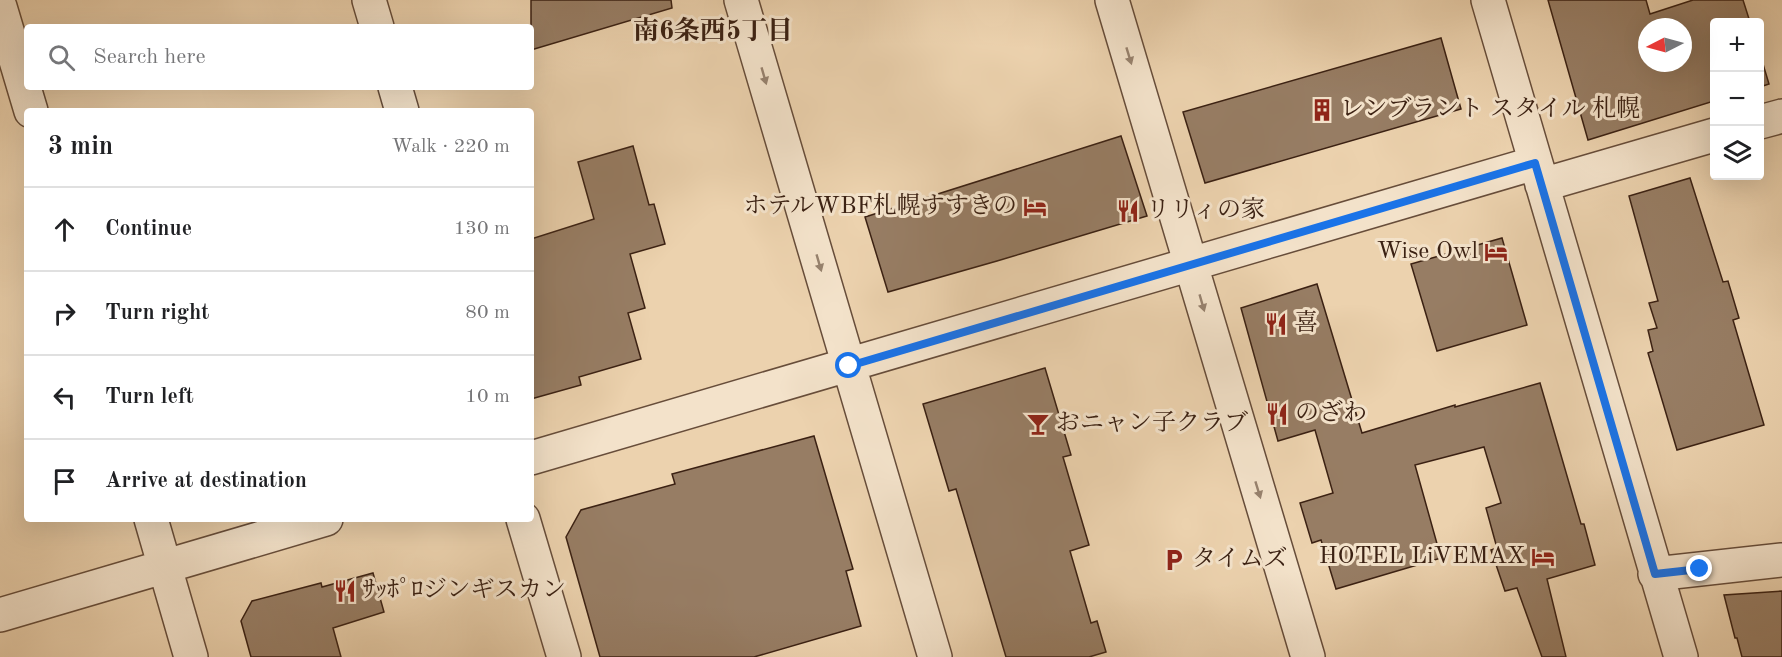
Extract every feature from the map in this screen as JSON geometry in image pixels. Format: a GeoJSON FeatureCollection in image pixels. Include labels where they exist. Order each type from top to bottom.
{"type":"FeatureCollection","features":[{"type":"Feature","properties":{"kind":"street"},"geometry":{"type":"LineString","coordinates":[[369,0],[376,24]]}},
{"type":"Feature","properties":{"kind":"street"},"geometry":{"type":"LineString","coordinates":[[741,0],[935,657]]}},
{"type":"Feature","properties":{"kind":"street"},"geometry":{"type":"LineString","coordinates":[[1112,0],[1308,657]]}},
{"type":"Feature","properties":{"kind":"street"},"geometry":{"type":"LineString","coordinates":[[1488,0],[1680,657]]}},
{"type":"Feature","properties":{"kind":"street"},"geometry":{"type":"LineString","coordinates":[[0,7],[24,88]]}},
{"type":"Feature","properties":{"kind":"street"},"geometry":{"type":"LineString","coordinates":[[25,90],[30,108]]}},
{"type":"Feature","properties":{"kind":"street"},"geometry":{"type":"LineString","coordinates":[[396,90],[401,108]]}},
{"type":"Feature","properties":{"kind":"street"},"geometry":{"type":"LineString","coordinates":[[1764,121],[1782,116]]}},
{"type":"Feature","properties":{"kind":"street"},"geometry":{"type":"LineString","coordinates":[[534,457],[1191,264],[1539,174],[1710,136]]}},
{"type":"Feature","properties":{"kind":"street"},"geometry":{"type":"LineString","coordinates":[[152,522],[191,657]]}},
{"type":"Feature","properties":{"kind":"street"},"geometry":{"type":"LineString","coordinates":[[0,615],[316,522]]}},
{"type":"Feature","properties":{"kind":"street"},"geometry":{"type":"LineString","coordinates":[[524,522],[564,657]]}},
{"type":"Feature","properties":{"kind":"street"},"geometry":{"type":"LineString","coordinates":[[1655,574],[1782,560]]}},
{"type":"Feature","properties":{"kind":"building"},"geometry":{"type":"Polygon","coordinates":[[[531,0],[671,0],[672,8],[534,49],[534,24],[531,24],[531,0]]]}},
{"type":"Feature","properties":{"kind":"building"},"geometry":{"type":"Polygon","coordinates":[[[1548,0],[1646,0],[1650,14],[1693,0],[1743,0],[1749,18],[1710,18],[1710,102],[1588,140],[1548,0]]]}},
{"type":"Feature","properties":{"kind":"building","name":"レンブラント スタイル 札幌"},"geometry":{"type":"Polygon","coordinates":[[[1441,38],[1461,109],[1205,183],[1183,112],[1441,38]]]}},
{"type":"Feature","properties":{"kind":"building"},"geometry":{"type":"Polygon","coordinates":[[[1764,67],[1769,84],[1764,86],[1764,67]]]}},
{"type":"Feature","properties":{"kind":"building"},"geometry":{"type":"Polygon","coordinates":[[[1121,136],[1147,216],[888,292],[865,217],[1121,136]]]}},
{"type":"Feature","properties":{"kind":"building"},"geometry":{"type":"Polygon","coordinates":[[[633,146],[649,205],[654,204],[665,244],[630,254],[645,308],[628,313],[641,359],[579,377],[581,385],[534,398],[534,238],[594,219],[578,162],[633,146]]]}},
{"type":"Feature","properties":{"kind":"building"},"geometry":{"type":"Polygon","coordinates":[[[1690,178],[1723,282],[1728,281],[1739,318],[1733,320],[1764,425],[1677,450],[1648,353],[1653,351],[1648,330],[1657,328],[1649,303],[1658,301],[1629,196],[1690,178]]]}},
{"type":"Feature","properties":{"kind":"building"},"geometry":{"type":"Polygon","coordinates":[[[1502,238],[1527,325],[1437,351],[1411,264],[1502,238]]]}},
{"type":"Feature","properties":{"kind":"building"},"geometry":{"type":"Polygon","coordinates":[[[1317,284],[1362,433],[1455,405],[1455,407],[1540,383],[1595,565],[1547,579],[1566,657],[1542,657],[1517,588],[1505,591],[1491,550],[1497,548],[1486,508],[1501,503],[1484,447],[1415,465],[1441,558],[1336,589],[1321,540],[1312,543],[1300,503],[1333,493],[1315,430],[1278,441],[1241,308],[1317,284]]]}},
{"type":"Feature","properties":{"kind":"building"},"geometry":{"type":"Polygon","coordinates":[[[1045,368],[1071,455],[1063,457],[1089,545],[1070,551],[1091,623],[1097,621],[1106,652],[1089,657],[1006,657],[956,489],[949,491],[923,404],[1045,368]]]}},
{"type":"Feature","properties":{"kind":"building"},"geometry":{"type":"Polygon","coordinates":[[[814,436],[853,569],[846,571],[861,626],[754,657],[600,657],[566,537],[581,510],[675,484],[672,474],[814,436]]]}},
{"type":"Feature","properties":{"kind":"building"},"geometry":{"type":"Polygon","coordinates":[[[373,573],[384,612],[333,628],[341,657],[251,657],[241,621],[252,601],[321,583],[322,587],[373,573]]]}},
{"type":"Feature","properties":{"kind":"building"},"geometry":{"type":"Polygon","coordinates":[[[1782,591],[1782,657],[1742,657],[1724,595],[1782,591]]]}},
{"type":"Feature","properties":{"kind":"place","name":"レンブラント スタイル 札幌"},"geometry":{"type":"Point","coordinates":[1322,110]}},
{"type":"Feature","properties":{"kind":"place","name":"ホテルWBF札幌すすきの"},"geometry":{"type":"Point","coordinates":[1035,207]}},
{"type":"Feature","properties":{"kind":"place","name":"リリィの家"},"geometry":{"type":"Point","coordinates":[1128,211]}},
{"type":"Feature","properties":{"kind":"place","name":"Wise Owl"},"geometry":{"type":"Point","coordinates":[1496,252]}},
{"type":"Feature","properties":{"kind":"place","name":"喜"},"geometry":{"type":"Point","coordinates":[1276,324]}},
{"type":"Feature","properties":{"kind":"place","name":"のざわ"},"geometry":{"type":"Point","coordinates":[1277,414]}},
{"type":"Feature","properties":{"kind":"place","name":"おニャン子クラブ"},"geometry":{"type":"Point","coordinates":[1038,424]}},
{"type":"Feature","properties":{"kind":"place","name":"HOTEL LiVEMAX"},"geometry":{"type":"Point","coordinates":[1543,557]}},
{"type":"Feature","properties":{"kind":"place","name":"タイムズ"},"geometry":{"type":"Point","coordinates":[1174,560]}},
{"type":"Feature","properties":{"kind":"place","name":"ｻｯﾎﾟﾛジンギスカン"},"geometry":{"type":"Point","coordinates":[345,591]}},
{"type":"Feature","properties":{"kind":"district","name":"南6条西5丁目"},"geometry":{"type":"Point","coordinates":[713,32]}},
{"type":"Feature","properties":{"kind":"route"},"geometry":{"type":"LineString","coordinates":[[849,366],[1535,163],[1655,574],[1700,569]]}}]}
